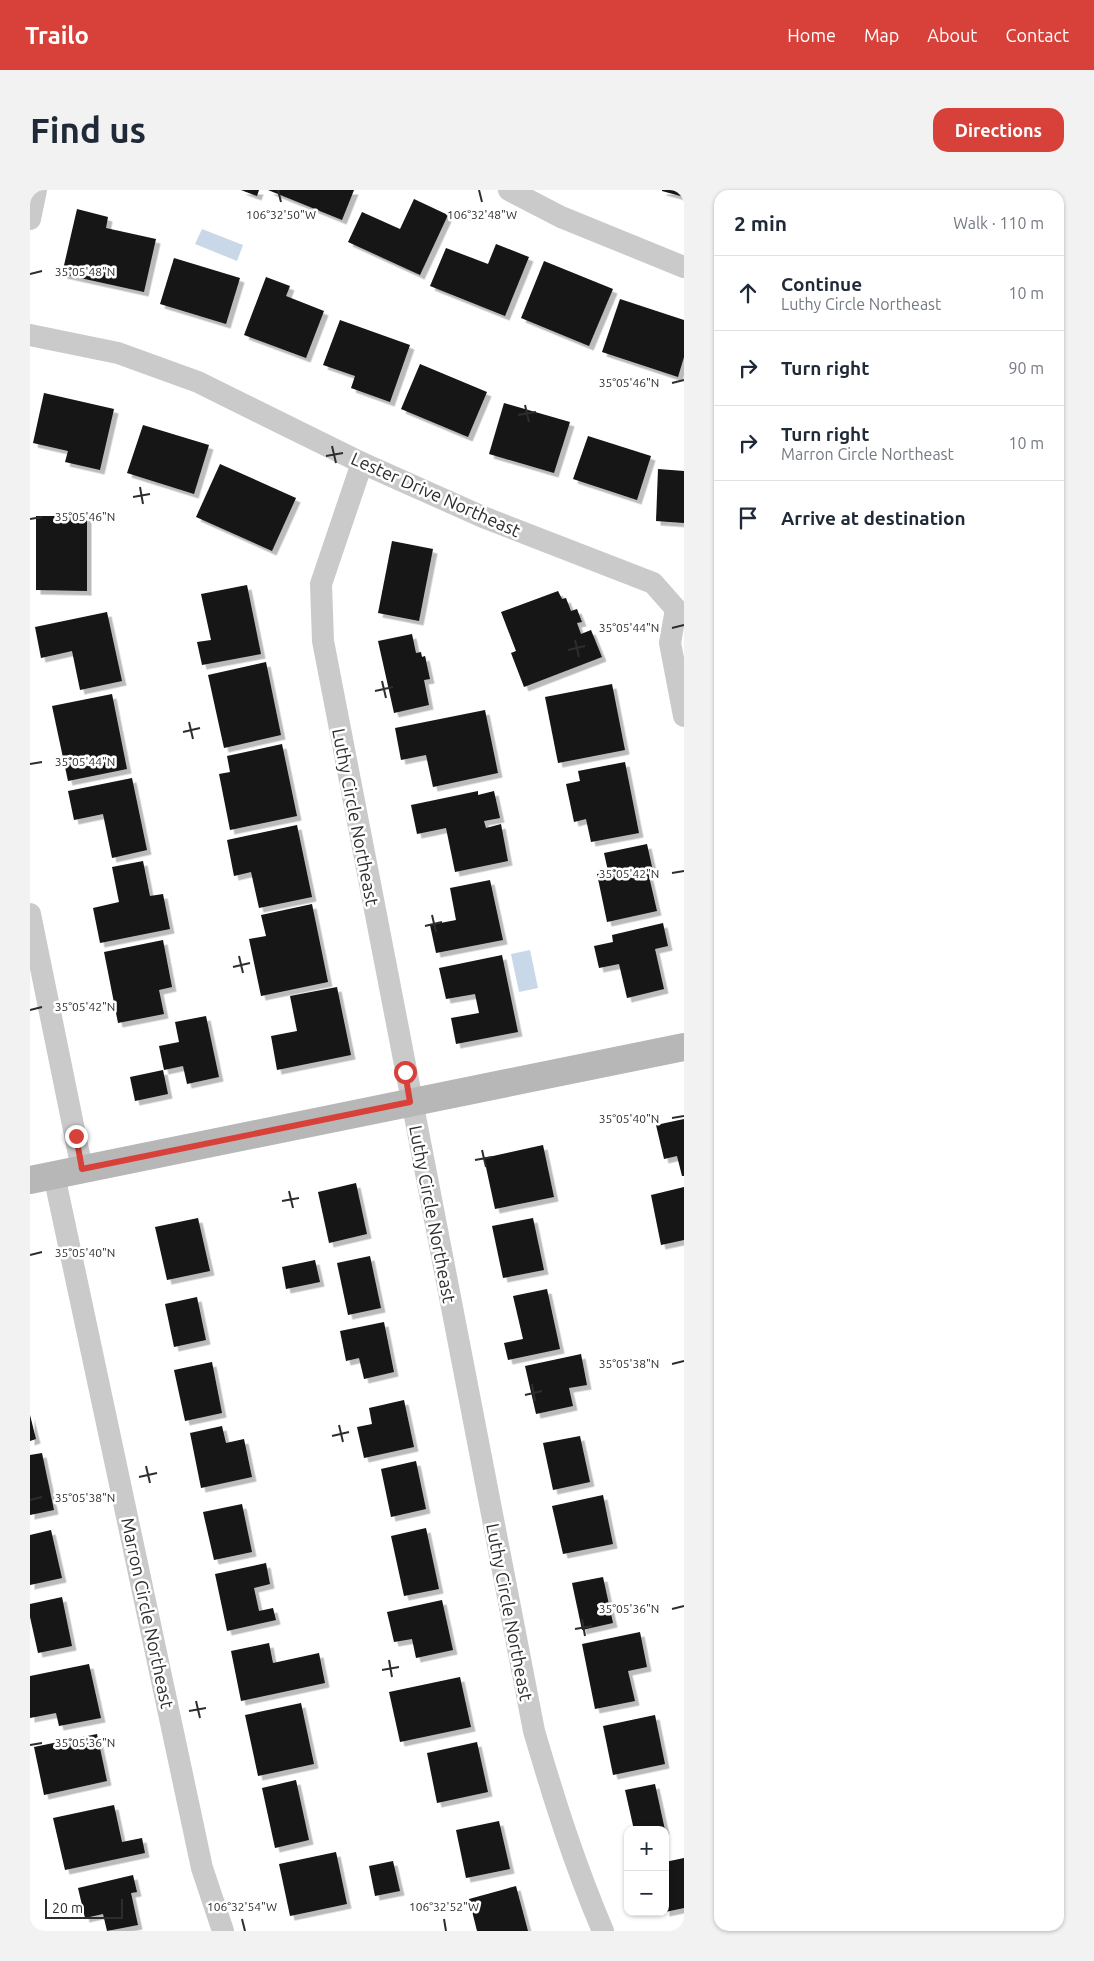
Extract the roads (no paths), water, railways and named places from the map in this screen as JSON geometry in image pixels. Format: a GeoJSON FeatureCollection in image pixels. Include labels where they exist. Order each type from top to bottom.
{"type":"FeatureCollection","features":[{"type":"Feature","properties":{"kind":"street"},"geometry":{"type":"LineString","coordinates":[[30,219],[36,190]]}},
{"type":"Feature","properties":{"kind":"street"},"geometry":{"type":"LineString","coordinates":[[509,190],[561,217],[684,267]]}},
{"type":"Feature","properties":{"kind":"street","name":"Lester Drive Northeast"},"geometry":{"type":"LineString","coordinates":[[30,335],[118,353],[198,382],[362,463],[483,517],[653,583],[676,609],[670,643],[684,716]]}},
{"type":"Feature","properties":{"kind":"street","name":"Luthy Circle Northeast"},"geometry":{"type":"LineString","coordinates":[[362,463],[321,584],[323,641],[410,1102],[534,1731],[577,1868],[603,1931]]}},
{"type":"Feature","properties":{"kind":"street"},"geometry":{"type":"LineString","coordinates":[[30,914],[82,1169]]}},
{"type":"Feature","properties":{"kind":"street"},"geometry":{"type":"LineString","coordinates":[[42,1177],[684,1047]]}},
{"type":"Feature","properties":{"kind":"street","name":"Marron Circle Northeast"},"geometry":{"type":"LineString","coordinates":[[42,1177],[202,1868],[223,1931]]}},
{"type":"Feature","properties":{"kind":"water"},"geometry":{"type":"Polygon","coordinates":[[[202,229],[243,245],[237,261],[195,244],[202,229]]]}},
{"type":"Feature","properties":{"kind":"water"},"geometry":{"type":"Polygon","coordinates":[[[530,950],[538,988],[519,992],[511,954],[530,950]]]}}]}
